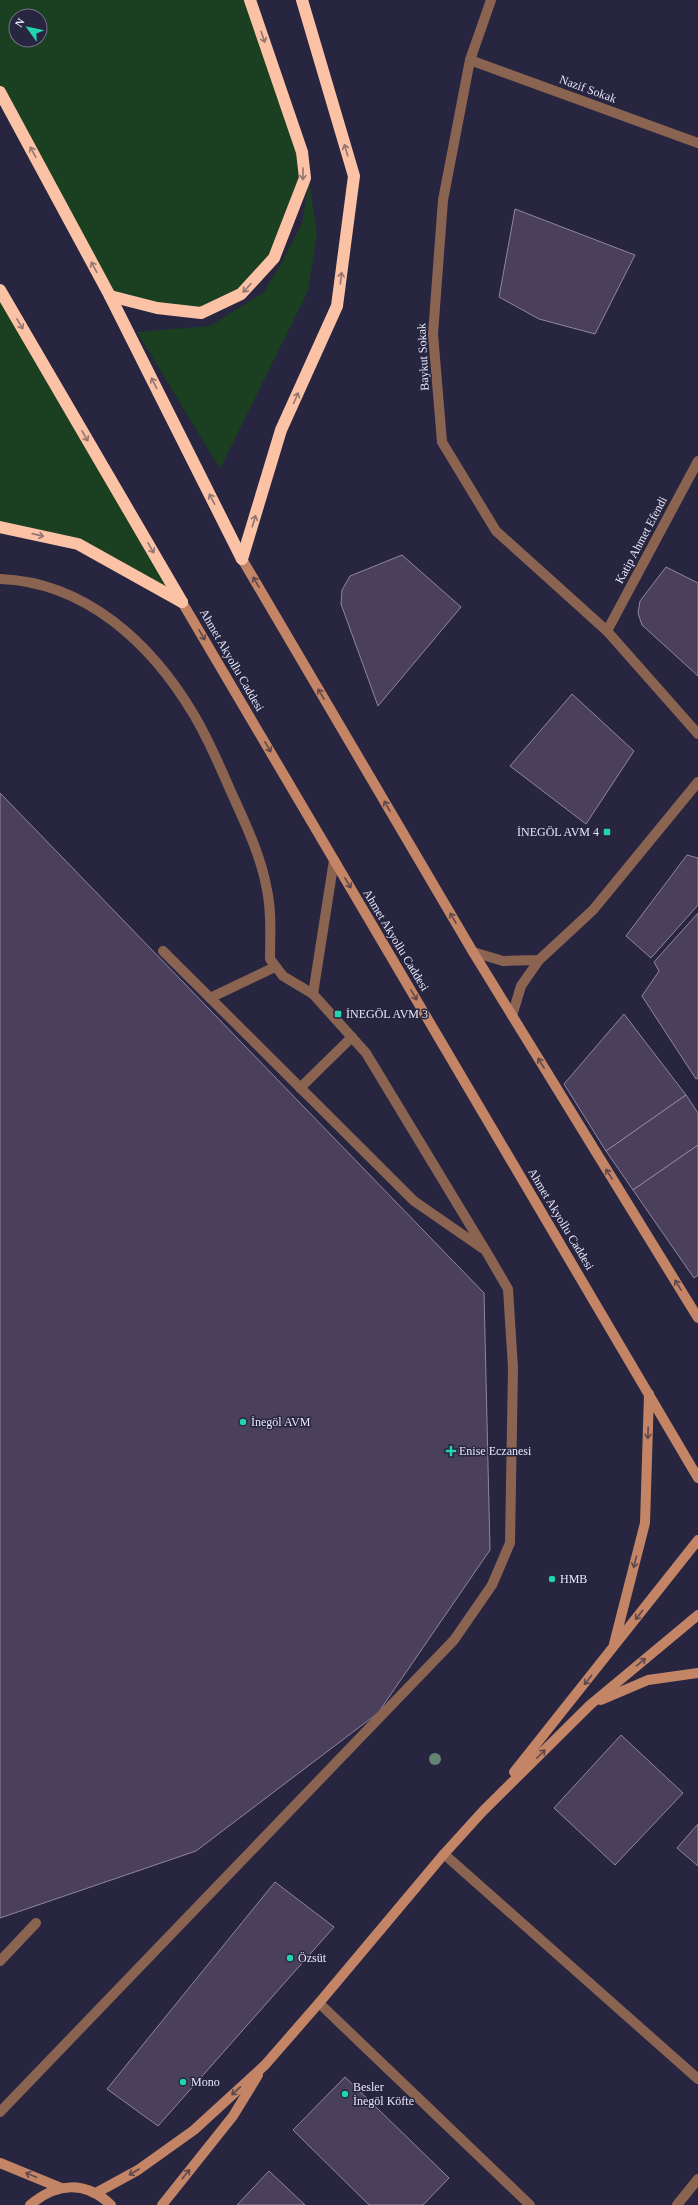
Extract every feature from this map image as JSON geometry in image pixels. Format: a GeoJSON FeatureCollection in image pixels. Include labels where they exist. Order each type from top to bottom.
{"type":"FeatureCollection","features":[{"type":"Feature","properties":{"kind":"highway"},"geometry":{"type":"LineString","coordinates":[[110,296],[157,308],[201,313],[241,294],[274,258],[304,178],[302,152],[250,0]]}},
{"type":"Feature","properties":{"kind":"highway"},"geometry":{"type":"LineString","coordinates":[[242,558],[281,430],[337,306],[354,176],[302,0]]}},
{"type":"Feature","properties":{"kind":"highway"},"geometry":{"type":"LineString","coordinates":[[0,92],[110,296],[242,558]]}},
{"type":"Feature","properties":{"kind":"highway"},"geometry":{"type":"LineString","coordinates":[[0,290],[182,602]]}},
{"type":"Feature","properties":{"kind":"highway"},"geometry":{"type":"LineString","coordinates":[[0,526],[78,544],[182,602]]}},
{"type":"Feature","properties":{"kind":"main road"},"geometry":{"type":"LineString","coordinates":[[242,558],[473,952],[698,1318]]}},
{"type":"Feature","properties":{"kind":"main road","name":"Ahmet Akyollu Caddesi"},"geometry":{"type":"LineString","coordinates":[[182,602],[698,1478]]}},
{"type":"Feature","properties":{"kind":"main road"},"geometry":{"type":"LineString","coordinates":[[612,1649],[645,1523],[649,1394]]}},
{"type":"Feature","properties":{"kind":"main road"},"geometry":{"type":"LineString","coordinates":[[483,1811],[698,1540]]}},
{"type":"Feature","properties":{"kind":"main road"},"geometry":{"type":"LineString","coordinates":[[96,2193],[138,2170],[194,2130],[265,2065],[444,1854],[483,1811],[590,1705],[698,1615]]}},
{"type":"Feature","properties":{"kind":"main road"},"geometry":{"type":"LineString","coordinates":[[590,1705],[648,1680],[698,1673]]}},
{"type":"Feature","properties":{"kind":"main road"},"geometry":{"type":"LineString","coordinates":[[162,2205],[233,2116],[265,2065]]}},
{"type":"Feature","properties":{"kind":"main road"},"geometry":{"type":"LineString","coordinates":[[0,2163],[61,2188]]}},
{"type":"Feature","properties":{"kind":"main road"},"geometry":{"type":"LineString","coordinates":[[30,2205],[44,2194],[61,2188],[79,2188],[96,2193],[111,2205]]}},
{"type":"Feature","properties":{"kind":"street","name":"Baykut Sokak"},"geometry":{"type":"LineString","coordinates":[[492,0],[470,60],[443,200],[433,334],[442,442],[496,531],[607,631],[698,734]]}},
{"type":"Feature","properties":{"kind":"street","name":"Nazif Sokak"},"geometry":{"type":"LineString","coordinates":[[470,60],[698,143]]}},
{"type":"Feature","properties":{"kind":"street","name":"Katip Ahmet Efendi"},"geometry":{"type":"LineString","coordinates":[[607,631],[698,460]]}},
{"type":"Feature","properties":{"kind":"street"},"geometry":{"type":"LineString","coordinates":[[0,579],[39,584],[62,592],[105,614],[139,644],[178,690],[209,741],[259,857],[268,891],[271,923],[270,959],[283,976],[313,994],[366,1053],[486,1250],[508,1290],[513,1368],[510,1543],[492,1585],[454,1640],[0,2112]]}},
{"type":"Feature","properties":{"kind":"street"},"geometry":{"type":"LineString","coordinates":[[512,1016],[521,986],[539,960],[593,910],[698,782]]}},
{"type":"Feature","properties":{"kind":"street"},"geometry":{"type":"LineString","coordinates":[[313,994],[334,860]]}},
{"type":"Feature","properties":{"kind":"street"},"geometry":{"type":"LineString","coordinates":[[163,951],[414,1201],[486,1250]]}},
{"type":"Feature","properties":{"kind":"street"},"geometry":{"type":"LineString","coordinates":[[473,952],[503,961],[539,960]]}},
{"type":"Feature","properties":{"kind":"street"},"geometry":{"type":"LineString","coordinates":[[210,998],[275,967]]}},
{"type":"Feature","properties":{"kind":"street"},"geometry":{"type":"LineString","coordinates":[[300,1088],[352,1037]]}},
{"type":"Feature","properties":{"kind":"street"},"geometry":{"type":"LineString","coordinates":[[444,1854],[698,2079]]}},
{"type":"Feature","properties":{"kind":"street"},"geometry":{"type":"LineString","coordinates":[[0,1961],[36,1923]]}},
{"type":"Feature","properties":{"kind":"street"},"geometry":{"type":"LineString","coordinates":[[319,2003],[530,2205]]}},
{"type":"Feature","properties":{"kind":"street"},"geometry":{"type":"LineString","coordinates":[[677,2205],[698,2179]]}},
{"type":"Feature","properties":{"kind":"green space"},"geometry":{"type":"Polygon","coordinates":[[[0,0],[250,0],[305,178],[274,258],[241,294],[201,313],[110,296],[0,94],[0,0]]]}},
{"type":"Feature","properties":{"kind":"green space"},"geometry":{"type":"Polygon","coordinates":[[[309,180],[317,234],[308,291],[220,469],[137,332],[210,326],[263,293],[281,264],[302,223],[309,180]]]}},
{"type":"Feature","properties":{"kind":"green space"},"geometry":{"type":"Polygon","coordinates":[[[0,290],[182,602],[78,544],[0,527],[0,290]]]}},
{"type":"Feature","properties":{"kind":"building"},"geometry":{"type":"Polygon","coordinates":[[[515,209],[635,255],[595,334],[539,319],[499,297],[515,209]]]}},
{"type":"Feature","properties":{"kind":"building"},"geometry":{"type":"Polygon","coordinates":[[[402,555],[461,607],[378,706],[341,604],[342,590],[350,576],[402,555]]]}},
{"type":"Feature","properties":{"kind":"building"},"geometry":{"type":"Polygon","coordinates":[[[666,567],[698,583],[698,676],[642,625],[638,613],[640,601],[666,567]]]}},
{"type":"Feature","properties":{"kind":"building"},"geometry":{"type":"Polygon","coordinates":[[[572,694],[634,751],[586,824],[510,766],[572,694]]]}},
{"type":"Feature","properties":{"kind":"building","name":"İnegöl AVM"},"geometry":{"type":"Polygon","coordinates":[[[0,793],[484,1293],[490,1550],[378,1713],[196,1851],[0,1918],[0,793]]]}},
{"type":"Feature","properties":{"kind":"building"},"geometry":{"type":"Polygon","coordinates":[[[687,855],[698,858],[698,905],[651,958],[626,936],[687,855]]]}},
{"type":"Feature","properties":{"kind":"building"},"geometry":{"type":"Polygon","coordinates":[[[698,913],[698,1078],[696,1079],[642,996],[659,971],[654,962],[698,913]]]}},
{"type":"Feature","properties":{"kind":"building"},"geometry":{"type":"Polygon","coordinates":[[[624,1014],[686,1095],[606,1151],[564,1084],[624,1014]]]}},
{"type":"Feature","properties":{"kind":"building"},"geometry":{"type":"Polygon","coordinates":[[[686,1095],[698,1113],[698,1145],[633,1190],[606,1151],[686,1095]]]}},
{"type":"Feature","properties":{"kind":"building"},"geometry":{"type":"Polygon","coordinates":[[[698,1145],[698,1275],[694,1278],[633,1190],[698,1145]]]}},
{"type":"Feature","properties":{"kind":"building"},"geometry":{"type":"Polygon","coordinates":[[[621,1735],[683,1793],[615,1865],[554,1808],[621,1735]]]}},
{"type":"Feature","properties":{"kind":"building"},"geometry":{"type":"Polygon","coordinates":[[[698,1824],[698,1866],[677,1848],[698,1824]]]}},
{"type":"Feature","properties":{"kind":"building"},"geometry":{"type":"Polygon","coordinates":[[[275,1882],[334,1927],[158,2126],[107,2089],[275,1882]]]}},
{"type":"Feature","properties":{"kind":"building"},"geometry":{"type":"Polygon","coordinates":[[[345,2077],[449,2178],[423,2205],[369,2205],[293,2130],[345,2077]]]}},
{"type":"Feature","properties":{"kind":"building"},"geometry":{"type":"Polygon","coordinates":[[[269,2171],[305,2205],[237,2205],[269,2171]]]}},
{"type":"Feature","properties":{"kind":"place","name":"İNEGÖL AVM 4"},"geometry":{"type":"Point","coordinates":[607,832]}},
{"type":"Feature","properties":{"kind":"place","name":"İNEGÖL AVM 3"},"geometry":{"type":"Point","coordinates":[338,1014]}},
{"type":"Feature","properties":{"kind":"place","name":"İnegöl AVM"},"geometry":{"type":"Point","coordinates":[243,1422]}},
{"type":"Feature","properties":{"kind":"place","name":"Enise Eczanesi"},"geometry":{"type":"Point","coordinates":[451,1451]}},
{"type":"Feature","properties":{"kind":"place","name":"HMB"},"geometry":{"type":"Point","coordinates":[552,1579]}},
{"type":"Feature","properties":{"kind":"place","name":"Özsüt"},"geometry":{"type":"Point","coordinates":[290,1958]}},
{"type":"Feature","properties":{"kind":"place","name":"Mono"},"geometry":{"type":"Point","coordinates":[183,2082]}},
{"type":"Feature","properties":{"kind":"place","name":"Besler İnegöl Köfte"},"geometry":{"type":"Point","coordinates":[345,2094]}}]}
